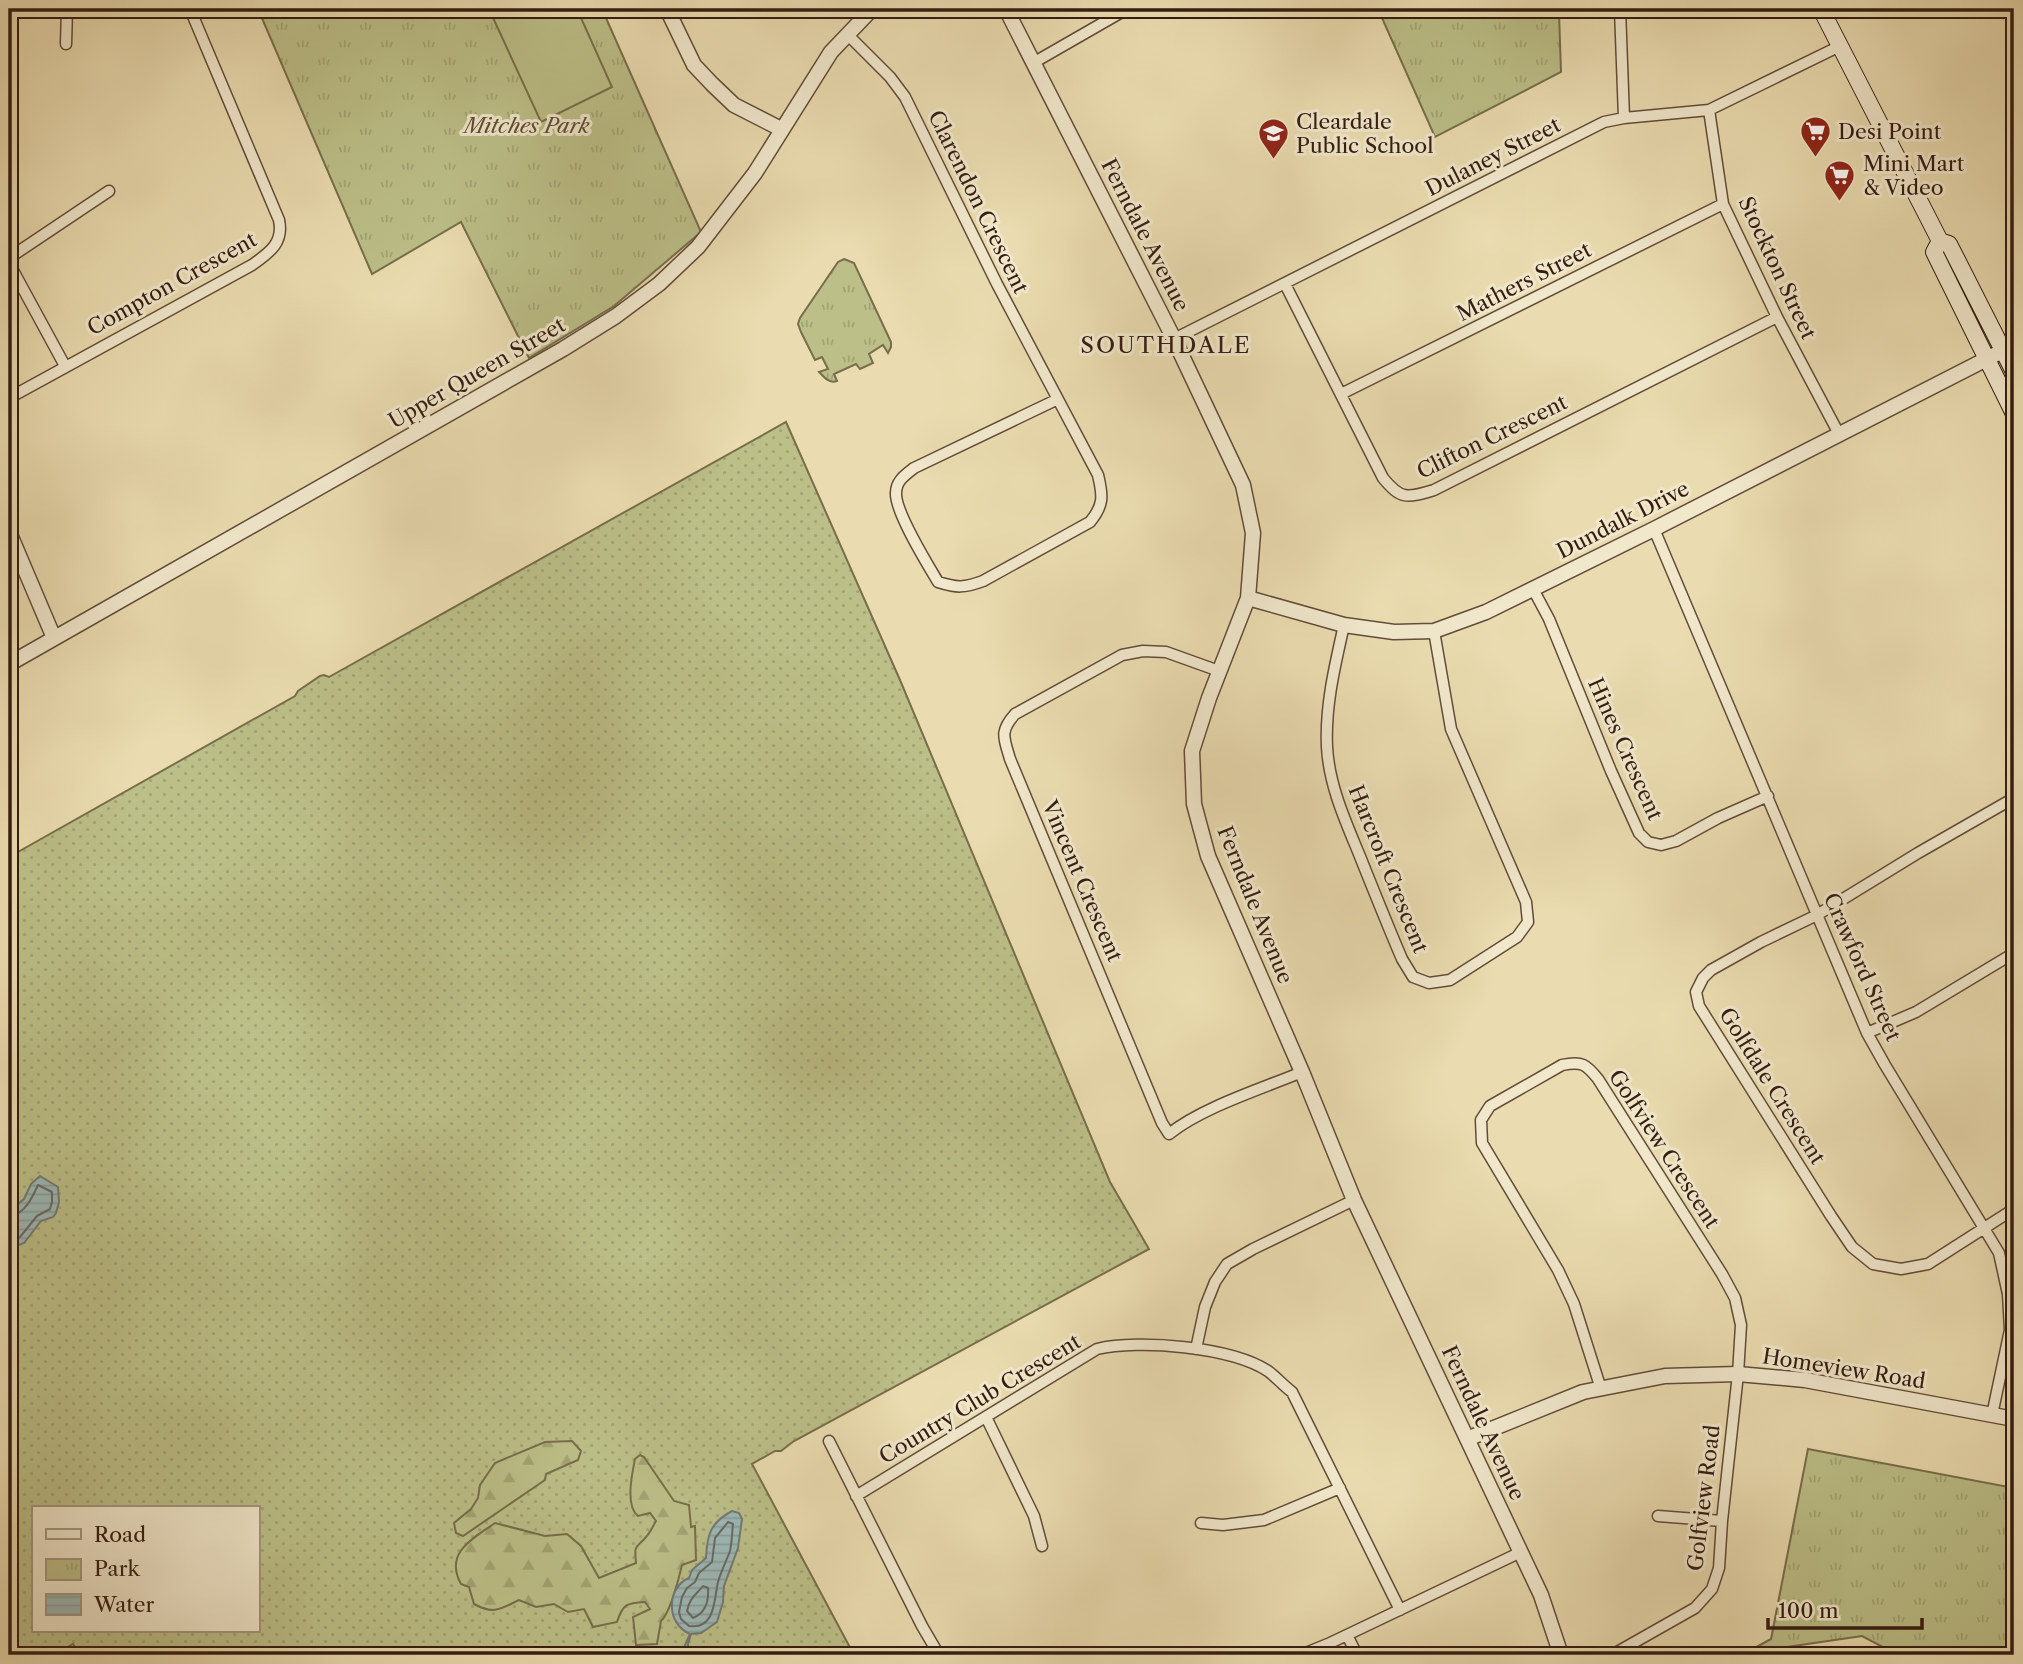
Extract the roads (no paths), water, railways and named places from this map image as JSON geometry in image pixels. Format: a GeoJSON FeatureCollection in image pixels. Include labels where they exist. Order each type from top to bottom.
{"type":"FeatureCollection","features":[{"type":"Feature","properties":{"kind":"main road"},"geometry":{"type":"LineString","coordinates":[[1821,9],[1940,241],[1949,244],[2000,351],[2014,372]]}},
{"type":"Feature","properties":{"kind":"main road"},"geometry":{"type":"LineString","coordinates":[[2000,351],[2014,414]]}},
{"type":"Feature","properties":{"kind":"street"},"geometry":{"type":"LineString","coordinates":[[66,44],[67,9]]}},
{"type":"Feature","properties":{"kind":"street","name":"Compton Crescent"},"geometry":{"type":"LineString","coordinates":[[9,398],[252,265],[270,253],[278,243],[281,230],[279,220],[190,9]]}},
{"type":"Feature","properties":{"kind":"street"},"geometry":{"type":"LineString","coordinates":[[667,9],[694,65],[734,105],[781,129]]}},
{"type":"Feature","properties":{"kind":"street","name":"Upper Queen Street"},"geometry":{"type":"LineString","coordinates":[[9,664],[563,349],[616,316],[659,284],[698,247],[755,173],[831,52],[872,9]]}},
{"type":"Feature","properties":{"kind":"street","name":"Ferndale Avenue"},"geometry":{"type":"LineString","coordinates":[[1006,9],[1174,339],[1243,485],[1252,533],[1248,598],[1219,671],[1192,751],[1194,804],[1208,856],[1302,1072],[1354,1200],[1541,1595],[1561,1655]]}},
{"type":"Feature","properties":{"kind":"street"},"geometry":{"type":"LineString","coordinates":[[1033,63],[1127,9]]}},
{"type":"Feature","properties":{"kind":"street"},"geometry":{"type":"LineString","coordinates":[[1620,9],[1624,118]]}},
{"type":"Feature","properties":{"kind":"street","name":"Clarendon Crescent"},"geometry":{"type":"LineString","coordinates":[[848,35],[890,77],[905,97],[996,284],[1098,475],[1102,494],[1100,510],[1090,522],[983,581],[966,587],[938,582],[900,511],[896,494],[900,479],[914,468],[1056,400]]}},
{"type":"Feature","properties":{"kind":"street","name":"Dulaney Street"},"geometry":{"type":"LineString","coordinates":[[1174,339],[1604,122],[1709,110],[1840,46]]}},
{"type":"Feature","properties":{"kind":"street","name":"Stockton Street"},"geometry":{"type":"LineString","coordinates":[[1709,110],[1723,204],[1777,317],[1839,434]]}},
{"type":"Feature","properties":{"kind":"street"},"geometry":{"type":"LineString","coordinates":[[65,366],[9,261],[108,191]]}},
{"type":"Feature","properties":{"kind":"street","name":"Mathers Street"},"geometry":{"type":"LineString","coordinates":[[1341,394],[1723,204]]}},
{"type":"Feature","properties":{"kind":"street","name":"Clifton Crescent"},"geometry":{"type":"LineString","coordinates":[[1285,284],[1383,478],[1396,493],[1412,497],[1434,490],[1777,317]]}},
{"type":"Feature","properties":{"kind":"street","name":"Dundalk Drive"},"geometry":{"type":"LineString","coordinates":[[1248,598],[1344,625],[1394,632],[1434,631],[1486,612],[1533,589],[2000,351]]}},
{"type":"Feature","properties":{"kind":"street","name":"Crawford Street"},"geometry":{"type":"LineString","coordinates":[[1654,529],[1867,1032],[1999,1253],[2011,1294],[2012,1330],[1992,1415]]}},
{"type":"Feature","properties":{"kind":"street"},"geometry":{"type":"LineString","coordinates":[[9,532],[54,638]]}},
{"type":"Feature","properties":{"kind":"street","name":"Hines Crescent"},"geometry":{"type":"LineString","coordinates":[[1533,589],[1549,619],[1639,833],[1648,842],[1661,845],[1676,841],[1718,818],[1768,796]]}},
{"type":"Feature","properties":{"kind":"street","name":"Harcroft Crescent"},"geometry":{"type":"LineString","coordinates":[[1344,625],[1331,684],[1328,713],[1327,748],[1331,778],[1339,807],[1402,959],[1413,977],[1429,983],[1450,980],[1517,937],[1528,922],[1526,902],[1451,729],[1434,631]]}},
{"type":"Feature","properties":{"kind":"street","name":"Vincent Crescent"},"geometry":{"type":"LineString","coordinates":[[1219,671],[1166,652],[1143,651],[1122,655],[1015,714],[1006,723],[1003,734],[1010,759],[1162,1124],[1169,1134],[1208,1111],[1302,1072]]}},
{"type":"Feature","properties":{"kind":"street","name":"Golfdale Crescent"},"geometry":{"type":"LineString","coordinates":[[2014,798],[1818,915],[1711,970],[1703,978],[1696,992],[1699,1006],[1852,1247],[1873,1264],[1901,1269],[1928,1264],[2014,1209]]}},
{"type":"Feature","properties":{"kind":"street"},"geometry":{"type":"LineString","coordinates":[[1867,1032],[1916,1012],[2014,953]]}},
{"type":"Feature","properties":{"kind":"street","name":"Golfview Crescent"},"geometry":{"type":"LineString","coordinates":[[1601,1389],[1574,1304],[1558,1270],[1482,1143],[1481,1120],[1490,1105],[1562,1065],[1576,1062],[1588,1066],[1598,1079],[1735,1298],[1741,1325],[1738,1374]]}},
{"type":"Feature","properties":{"kind":"street"},"geometry":{"type":"LineString","coordinates":[[1196,1349],[1205,1307],[1215,1282],[1227,1264],[1354,1200]]}},
{"type":"Feature","properties":{"kind":"street","name":"Country Club Crescent"},"geometry":{"type":"LineString","coordinates":[[856,1496],[1097,1349],[1116,1345],[1196,1349],[1238,1358],[1267,1370],[1292,1392],[1400,1610]]}},
{"type":"Feature","properties":{"kind":"street","name":"Homeview Road"},"geometry":{"type":"LineString","coordinates":[[1467,1439],[1583,1392],[1665,1376],[1738,1374],[1805,1380],[2014,1419]]}},
{"type":"Feature","properties":{"kind":"street","name":"Golfview Road"},"geometry":{"type":"LineString","coordinates":[[1612,1655],[1695,1608],[1712,1589],[1719,1568],[1738,1374]]}},
{"type":"Feature","properties":{"kind":"street"},"geometry":{"type":"LineString","coordinates":[[986,1417],[1034,1516],[1042,1546]]}},
{"type":"Feature","properties":{"kind":"street"},"geometry":{"type":"LineString","coordinates":[[829,1441],[939,1655]]}},
{"type":"Feature","properties":{"kind":"street"},"geometry":{"type":"LineString","coordinates":[[1201,1523],[1223,1525],[1265,1520],[1340,1488]]}},
{"type":"Feature","properties":{"kind":"street"},"geometry":{"type":"LineString","coordinates":[[1658,1516],[1722,1521]]}},
{"type":"Feature","properties":{"kind":"street"},"geometry":{"type":"LineString","coordinates":[[1301,1655],[1521,1552]]}},
{"type":"Feature","properties":{"kind":"street"},"geometry":{"type":"LineString","coordinates":[[1347,1635],[1357,1655]]}},
{"type":"Feature","properties":{"kind":"water"},"geometry":{"type":"Polygon","coordinates":[[[40,1176],[58,1187],[59,1202],[56,1213],[53,1217],[41,1221],[24,1243],[9,1249],[9,1211],[24,1199],[31,1184],[40,1176]]]}},
{"type":"Feature","properties":{"kind":"water"},"geometry":{"type":"Polygon","coordinates":[[[732,1511],[739,1513],[742,1519],[738,1548],[724,1586],[717,1622],[701,1633],[691,1634],[688,1655],[684,1655],[690,1634],[676,1622],[673,1597],[676,1589],[689,1578],[692,1570],[706,1558],[707,1543],[714,1525],[732,1511]]]}},
{"type":"Feature","properties":{"kind":"place","name":"Desi Point"},"geometry":{"type":"Point","coordinates":[1815,159]}},
{"type":"Feature","properties":{"kind":"place","name":"Cleardale Public School"},"geometry":{"type":"Point","coordinates":[1273,161]}},
{"type":"Feature","properties":{"kind":"place","name":"Mini Mart & Video"},"geometry":{"type":"Point","coordinates":[1840,203]}},
{"type":"Feature","properties":{"kind":"district","name":"SOUTHDALE"},"geometry":{"type":"Point","coordinates":[1166,345]}},
{"type":"Feature","properties":{"kind":"park label","name":"Mitches Park"},"geometry":{"type":"Point","coordinates":[527,126]}}]}
